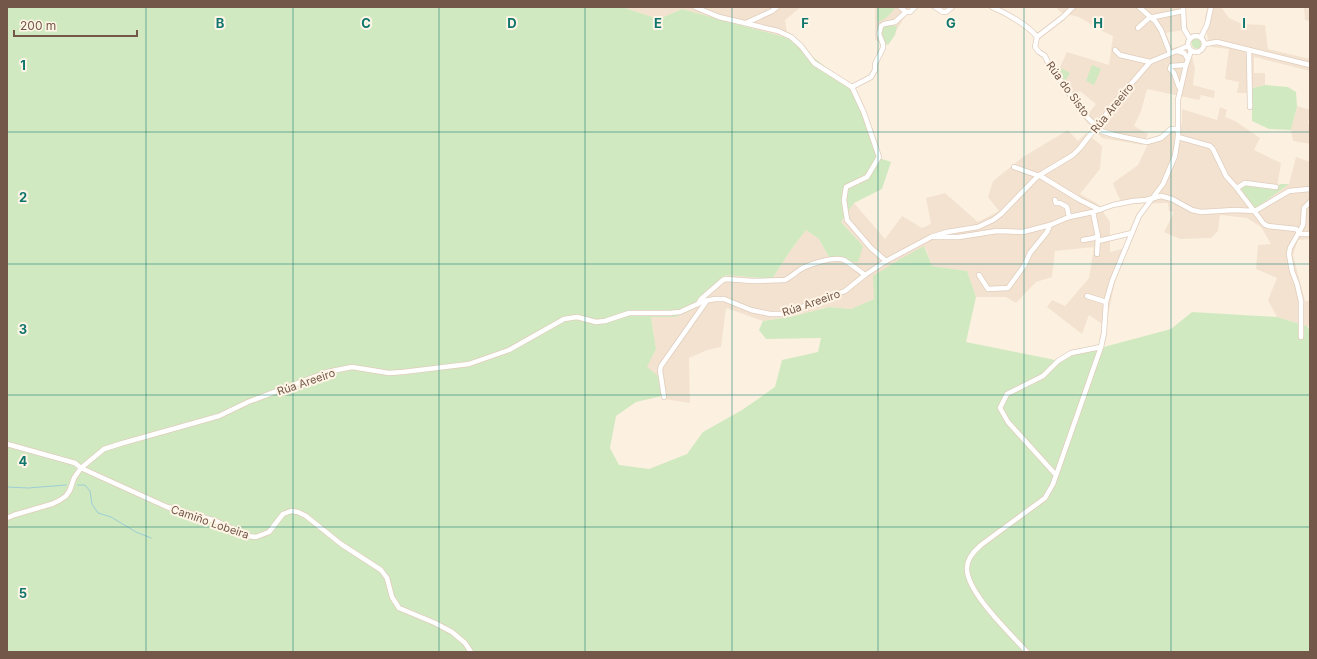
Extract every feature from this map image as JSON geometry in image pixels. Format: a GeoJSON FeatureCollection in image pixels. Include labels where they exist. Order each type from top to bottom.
{"type":"FeatureCollection","features":[{"type":"Feature","properties":{"kind":"street"},"geometry":{"type":"LineString","coordinates":[[695,7],[719,17],[778,31],[790,37],[800,46],[814,63],[852,87],[864,113],[879,158],[867,177],[846,187],[844,200],[847,220],[871,248],[886,261]]}},
{"type":"Feature","properties":{"kind":"street"},"geometry":{"type":"LineString","coordinates":[[746,23],[772,11],[777,7]]}},
{"type":"Feature","properties":{"kind":"street"},"geometry":{"type":"LineString","coordinates":[[900,7],[906,12]]}},
{"type":"Feature","properties":{"kind":"street"},"geometry":{"type":"LineString","coordinates":[[852,87],[871,77],[875,70],[875,64],[883,44],[879,34],[881,26],[894,22],[915,7]]}},
{"type":"Feature","properties":{"kind":"street"},"geometry":{"type":"LineString","coordinates":[[935,7],[943,12],[946,12],[952,7]]}},
{"type":"Feature","properties":{"kind":"street"},"geometry":{"type":"LineString","coordinates":[[992,7],[1022,24],[1037,37],[1063,17],[1073,7]]}},
{"type":"Feature","properties":{"kind":"street"},"geometry":{"type":"LineString","coordinates":[[1139,7],[1152,17],[1161,30],[1170,53]]}},
{"type":"Feature","properties":{"kind":"street"},"geometry":{"type":"LineString","coordinates":[[1201,37],[1207,25],[1211,7]]}},
{"type":"Feature","properties":{"kind":"street"},"geometry":{"type":"LineString","coordinates":[[1027,652],[989,609],[972,587],[967,574],[968,561],[975,550],[1045,498],[1050,491],[1101,347],[1104,333],[1106,302],[1112,281],[1139,216],[1163,184],[1177,149],[1178,100],[1190,49],[1190,39],[1184,29],[1183,9],[1149,18],[1138,28]]}},
{"type":"Feature","properties":{"kind":"street"},"geometry":{"type":"LineString","coordinates":[[1190,39],[1196,36],[1201,37]]}},
{"type":"Feature","properties":{"kind":"street","name":"Rúa do Sisto"},"geometry":{"type":"LineString","coordinates":[[1037,37],[1035,46],[1036,50],[1045,56],[1080,110],[1101,131],[1147,142],[1161,138],[1171,129],[1178,129]]}},
{"type":"Feature","properties":{"kind":"street"},"geometry":{"type":"LineString","coordinates":[[1201,37],[1205,44]]}},
{"type":"Feature","properties":{"kind":"street"},"geometry":{"type":"LineString","coordinates":[[1205,44],[1216,42],[1310,65]]}},
{"type":"Feature","properties":{"kind":"street"},"geometry":{"type":"LineString","coordinates":[[1190,49],[1195,53],[1200,52],[1205,44]]}},
{"type":"Feature","properties":{"kind":"street","name":"Rúa Areeiro"},"geometry":{"type":"LineString","coordinates":[[7,518],[52,504],[66,496],[81,468],[104,450],[123,443],[219,416],[248,402],[327,372],[352,368],[389,373],[469,364],[510,350],[564,319],[570,318],[577,317],[596,322],[605,321],[629,313],[680,312],[707,301],[724,299],[751,310],[770,314],[782,314],[845,291],[886,261],[931,237],[947,232],[978,227],[993,220],[1001,214],[1038,176],[1073,155],[1080,148],[1150,62],[1170,53],[1190,49]]}},
{"type":"Feature","properties":{"kind":"street"},"geometry":{"type":"LineString","coordinates":[[1115,50],[1120,55],[1150,62]]}},
{"type":"Feature","properties":{"kind":"street"},"geometry":{"type":"LineString","coordinates":[[1248,50],[1250,107]]}},
{"type":"Feature","properties":{"kind":"street"},"geometry":{"type":"LineString","coordinates":[[1177,51],[1184,53],[1188,59]]}},
{"type":"Feature","properties":{"kind":"street"},"geometry":{"type":"LineString","coordinates":[[1180,89],[1174,73],[1170,69],[1171,66],[1186,65]]}},
{"type":"Feature","properties":{"kind":"street"},"geometry":{"type":"LineString","coordinates":[[1178,137],[1210,146],[1213,149],[1226,176],[1264,224],[1268,226],[1296,229],[1303,234],[1310,234]]}},
{"type":"Feature","properties":{"kind":"street"},"geometry":{"type":"LineString","coordinates":[[1014,167],[1038,176],[1100,210]]}},
{"type":"Feature","properties":{"kind":"street"},"geometry":{"type":"LineString","coordinates":[[1237,188],[1245,183],[1276,187]]}},
{"type":"Feature","properties":{"kind":"street"},"geometry":{"type":"LineString","coordinates":[[1255,211],[1289,191],[1310,189]]}},
{"type":"Feature","properties":{"kind":"street","name":"Rúa Areeiro"},"geometry":{"type":"LineString","coordinates":[[931,237],[941,238],[997,232],[1022,232],[1050,225],[1069,217],[1093,212],[1125,202],[1151,199],[1161,196],[1167,197],[1192,210],[1201,212],[1235,210],[1255,211]]}},
{"type":"Feature","properties":{"kind":"street"},"geometry":{"type":"LineString","coordinates":[[1055,200],[1056,203],[1067,206],[1069,217]]}},
{"type":"Feature","properties":{"kind":"street"},"geometry":{"type":"LineString","coordinates":[[1301,337],[1301,301],[1292,271],[1289,254],[1290,248],[1303,224],[1304,208],[1310,202]]}},
{"type":"Feature","properties":{"kind":"street"},"geometry":{"type":"LineString","coordinates":[[1093,212],[1098,235],[1097,254]]}},
{"type":"Feature","properties":{"kind":"street"},"geometry":{"type":"LineString","coordinates":[[979,275],[988,289],[1008,288],[1024,266],[1030,253],[1047,232],[1050,225]]}},
{"type":"Feature","properties":{"kind":"street"},"geometry":{"type":"LineString","coordinates":[[1098,242],[1132,233]]}},
{"type":"Feature","properties":{"kind":"street"},"geometry":{"type":"LineString","coordinates":[[1083,240],[1094,238],[1098,235]]}},
{"type":"Feature","properties":{"kind":"street","name":"Rúa Areeiro"},"geometry":{"type":"LineString","coordinates":[[698,304],[701,299],[722,280],[785,280],[802,269],[825,261],[838,259],[843,260],[865,275]]}},
{"type":"Feature","properties":{"kind":"street"},"geometry":{"type":"LineString","coordinates":[[1087,296],[1106,302]]}},
{"type":"Feature","properties":{"kind":"street"},"geometry":{"type":"LineString","coordinates":[[664,397],[660,370],[661,366],[707,301]]}},
{"type":"Feature","properties":{"kind":"street"},"geometry":{"type":"LineString","coordinates":[[1056,475],[1008,422],[1000,408],[1007,394],[1043,376],[1058,361],[1071,353],[1101,347]]}},
{"type":"Feature","properties":{"kind":"street","name":"Camiño Lobeira"},"geometry":{"type":"LineString","coordinates":[[7,444],[75,463],[81,468],[167,507],[216,521],[248,536],[256,537],[270,532],[283,514],[291,511],[298,512],[306,516],[341,544],[380,570],[387,578],[392,597],[398,608],[435,622],[452,632],[465,643],[471,652]]}},
{"type":"Feature","properties":{"kind":"shaded area"},"geometry":{"type":"Polygon","coordinates":[[[622,7],[801,7],[785,20],[788,38],[682,9],[659,19],[622,7]]]}},
{"type":"Feature","properties":{"kind":"shaded area"},"geometry":{"type":"Polygon","coordinates":[[[875,7],[906,7],[909,9],[888,45],[875,40],[875,7]]]}},
{"type":"Feature","properties":{"kind":"shaded area"},"geometry":{"type":"Polygon","coordinates":[[[1058,7],[1186,7],[1186,23],[1188,29],[1166,33],[1172,48],[1189,45],[1195,68],[1193,85],[1215,91],[1214,98],[1201,95],[1199,100],[1147,89],[1141,111],[1134,126],[1148,134],[1143,145],[1102,138],[1084,119],[1096,104],[1080,91],[1071,99],[1057,77],[1067,52],[1109,65],[1113,36],[1079,17],[1062,13],[1057,9],[1058,7]]]}},
{"type":"Feature","properties":{"kind":"shaded area"},"geometry":{"type":"Polygon","coordinates":[[[1208,7],[1221,7],[1229,18],[1242,24],[1265,25],[1268,49],[1310,59],[1310,71],[1254,57],[1254,73],[1265,73],[1265,85],[1253,88],[1252,93],[1237,93],[1239,82],[1225,79],[1229,49],[1211,47],[1207,36],[1205,17],[1208,7]]]}},
{"type":"Feature","properties":{"kind":"shaded area"},"geometry":{"type":"Polygon","coordinates":[[[1304,7],[1310,7],[1310,21],[1305,20],[1304,7]]]}},
{"type":"Feature","properties":{"kind":"shaded area"},"geometry":{"type":"Polygon","coordinates":[[[1297,106],[1310,110],[1308,124],[1310,124],[1310,144],[1293,141],[1291,130],[1297,106]]]}},
{"type":"Feature","properties":{"kind":"shaded area"},"geometry":{"type":"Polygon","coordinates":[[[1220,107],[1227,110],[1225,117],[1235,121],[1260,138],[1254,150],[1281,163],[1277,188],[1255,209],[1289,184],[1296,157],[1310,162],[1310,239],[1298,240],[1293,255],[1305,301],[1310,301],[1310,326],[1277,317],[1268,300],[1277,278],[1256,269],[1258,245],[1271,244],[1261,227],[1247,218],[1220,215],[1218,231],[1211,238],[1180,239],[1164,232],[1174,212],[1169,211],[1168,203],[1123,204],[1118,196],[1113,183],[1138,165],[1148,144],[1174,126],[1182,124],[1182,109],[1217,120],[1220,107]]]}},
{"type":"Feature","properties":{"kind":"shaded area"},"geometry":{"type":"Polygon","coordinates":[[[1068,130],[1078,141],[1086,133],[1102,146],[1100,169],[1080,194],[1098,204],[1110,222],[1110,252],[1126,248],[1116,278],[1108,314],[1102,324],[1089,315],[1082,334],[1047,307],[1052,300],[1065,306],[1089,278],[1094,247],[1055,251],[1052,277],[1036,282],[1016,303],[1006,297],[976,297],[967,271],[932,266],[925,247],[874,299],[851,309],[829,307],[794,316],[763,321],[726,308],[721,347],[707,350],[689,358],[690,403],[664,399],[662,396],[646,367],[656,349],[651,317],[676,317],[699,301],[726,275],[772,279],[806,230],[819,239],[831,261],[863,246],[841,222],[854,203],[885,239],[902,216],[922,228],[931,224],[926,198],[945,193],[978,222],[999,211],[988,197],[993,181],[1023,157],[1068,130]]]}},
{"type":"Feature","properties":{"kind":"green space"},"geometry":{"type":"Polygon","coordinates":[[[7,7],[622,7],[659,19],[682,9],[788,38],[852,87],[879,158],[891,162],[882,189],[854,203],[841,222],[863,246],[858,262],[831,261],[819,239],[806,230],[772,279],[726,275],[690,311],[676,317],[651,317],[656,349],[647,367],[658,376],[662,396],[636,402],[616,416],[610,448],[619,465],[649,469],[687,454],[703,432],[742,410],[775,387],[782,360],[818,352],[821,338],[766,339],[759,330],[763,321],[794,316],[829,307],[851,309],[874,299],[873,276],[924,246],[932,266],[967,271],[976,297],[966,342],[1055,360],[1171,329],[1192,312],[1277,317],[1307,326],[1310,331],[1310,652],[7,652],[7,7]]]}},
{"type":"Feature","properties":{"kind":"green space"},"geometry":{"type":"Polygon","coordinates":[[[877,7],[896,7],[885,18],[877,22],[877,7]]]}},
{"type":"Feature","properties":{"kind":"green space"},"geometry":{"type":"Polygon","coordinates":[[[885,25],[897,26],[895,35],[888,45],[884,43],[882,35],[882,29],[885,25]]]}},
{"type":"Feature","properties":{"kind":"green space"},"geometry":{"type":"Polygon","coordinates":[[[1197,37],[1201,39],[1203,43],[1201,47],[1197,49],[1193,47],[1191,43],[1193,39],[1197,37]]]}},
{"type":"Feature","properties":{"kind":"green space"},"geometry":{"type":"Polygon","coordinates":[[[1092,65],[1101,69],[1094,85],[1086,81],[1092,65]]]}},
{"type":"Feature","properties":{"kind":"green space"},"geometry":{"type":"Polygon","coordinates":[[[1061,68],[1070,73],[1064,83],[1059,77],[1061,68]]]}},
{"type":"Feature","properties":{"kind":"green space"},"geometry":{"type":"Polygon","coordinates":[[[1265,85],[1288,87],[1296,92],[1297,106],[1291,130],[1269,129],[1252,121],[1253,88],[1265,85]]]}},
{"type":"Feature","properties":{"kind":"green space"},"geometry":{"type":"Polygon","coordinates":[[[1246,184],[1277,188],[1280,184],[1289,184],[1255,209],[1240,189],[1246,184]]]}},
{"type":"Feature","properties":{"kind":"waterway"},"geometry":{"type":"LineString","coordinates":[[7,487],[28,488],[66,485]]}},
{"type":"Feature","properties":{"kind":"waterway"},"geometry":{"type":"LineString","coordinates":[[78,485],[85,485],[90,491],[92,504],[98,513],[111,517],[136,532],[151,538]]}}]}
